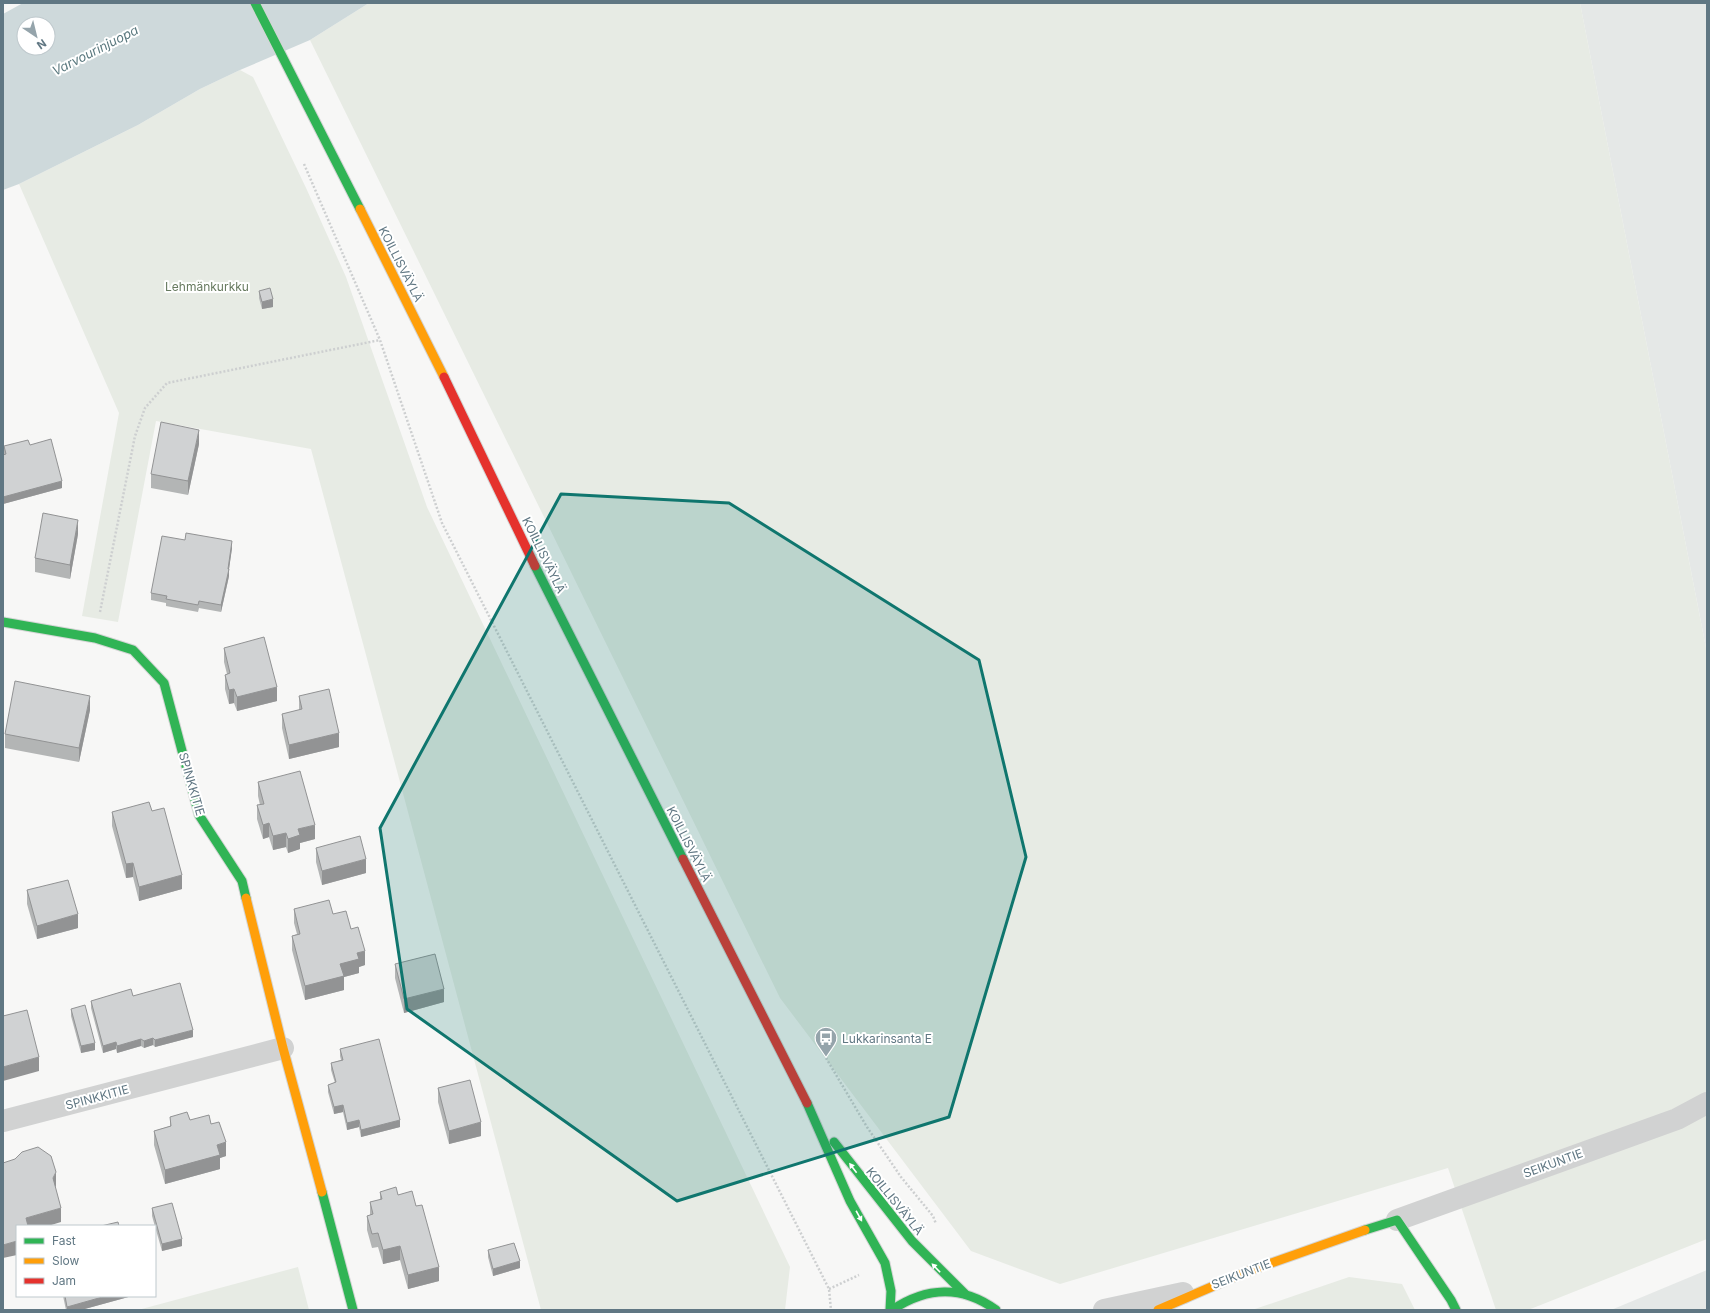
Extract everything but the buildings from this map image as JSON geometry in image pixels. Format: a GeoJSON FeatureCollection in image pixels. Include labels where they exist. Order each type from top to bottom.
{"type":"FeatureCollection","features":[{"type":"Feature","properties":{"kind":"main road","name":"KOILLISVÄYLÄ"},"geometry":{"type":"LineString","coordinates":[[255,3],[300,89],[423,335],[570,637],[814,1116],[850,1201],[885,1264],[891,1291],[891,1310]]}},
{"type":"Feature","properties":{"kind":"main road","name":"SPINKKITIE"},"geometry":{"type":"LineString","coordinates":[[3,622],[95,638],[133,650],[164,684],[199,815],[242,881],[353,1310]]}},
{"type":"Feature","properties":{"kind":"main road","name":"KOILLISVÄYLÄ"},"geometry":{"type":"LineString","coordinates":[[814,1116],[871,1191],[917,1248],[944,1276],[965,1294]]}},
{"type":"Feature","properties":{"kind":"main road","name":"SEIKUNTIE"},"geometry":{"type":"LineString","coordinates":[[1158,1310],[1200,1290],[1326,1241],[1396,1220]]}},
{"type":"Feature","properties":{"kind":"main road"},"geometry":{"type":"LineString","coordinates":[[1396,1220],[1451,1300],[1456,1310]]}},
{"type":"Feature","properties":{"kind":"main road"},"geometry":{"type":"LineString","coordinates":[[891,1310],[909,1299],[926,1294],[944,1292],[965,1294],[980,1300],[996,1310]]}},
{"type":"Feature","properties":{"kind":"street","name":"SPINKKITIE"},"geometry":{"type":"LineString","coordinates":[[3,1121],[284,1048]]}},
{"type":"Feature","properties":{"kind":"street","name":"SEIKUNTIE"},"geometry":{"type":"LineString","coordinates":[[1396,1220],[1676,1119],[1707,1103]]}},
{"type":"Feature","properties":{"kind":"street","name":"SEIKUNTIE"},"geometry":{"type":"LineString","coordinates":[[1104,1310],[1200,1290]]}},
{"type":"Feature","properties":{"kind":"path"},"geometry":{"type":"LineString","coordinates":[[303,162],[380,340],[442,523],[829,1289],[830,1310]]}},
{"type":"Feature","properties":{"kind":"path"},"geometry":{"type":"LineString","coordinates":[[95,638],[134,436],[144,408],[168,383],[380,340]]}},
{"type":"Feature","properties":{"kind":"highlighted area"},"geometry":{"type":"Polygon","coordinates":[[[561,494],[729,503],[979,660],[1026,857],[949,1117],[677,1201],[407,1009],[380,828],[561,494]]]}},
{"type":"Feature","properties":{"kind":"shaded area"},"geometry":{"type":"Polygon","coordinates":[[[1580,3],[1707,3],[1707,653],[1580,3]]]}},
{"type":"Feature","properties":{"kind":"shaded area"},"geometry":{"type":"Polygon","coordinates":[[[1707,1270],[1707,1310],[1611,1310],[1707,1270]]]}},
{"type":"Feature","properties":{"kind":"green space"},"geometry":{"type":"Polygon","coordinates":[[[369,3],[1580,3],[1707,653],[1707,1239],[1528,1310],[1496,1310],[1448,1168],[1060,1284],[971,1251],[780,998],[310,40],[369,3]]]}},
{"type":"Feature","properties":{"kind":"green space","name":"Lehmänkurkku"},"geometry":{"type":"Polygon","coordinates":[[[240,70],[253,77],[307,190],[346,277],[427,507],[790,1267],[785,1310],[541,1310],[311,449],[156,421],[118,622],[82,616],[119,413],[19,184],[138,125],[200,89],[240,70]]]}},
{"type":"Feature","properties":{"kind":"green space"},"geometry":{"type":"Polygon","coordinates":[[[298,1267],[309,1310],[138,1310],[298,1267]]]}},
{"type":"Feature","properties":{"kind":"green space"},"geometry":{"type":"Polygon","coordinates":[[[1349,1277],[1402,1284],[1415,1310],[1252,1310],[1349,1277]]]}},
{"type":"Feature","properties":{"kind":"water","name":"Varvourinjuopa"},"geometry":{"type":"Polygon","coordinates":[[[23,3],[369,3],[310,40],[200,89],[138,125],[19,184],[3,190],[3,14],[23,3]]]}},
{"type":"Feature","properties":{"kind":"traffic: fast"},"geometry":{"type":"LineString","coordinates":[[255,3],[360,209]]}},
{"type":"Feature","properties":{"kind":"traffic: fast"},"geometry":{"type":"LineString","coordinates":[[535,566],[683,859]]}},
{"type":"Feature","properties":{"kind":"traffic: fast"},"geometry":{"type":"LineString","coordinates":[[3,622],[95,638],[133,650],[164,683],[199,815],[242,881],[246,898]]}},
{"type":"Feature","properties":{"kind":"traffic: fast"},"geometry":{"type":"LineString","coordinates":[[807,1103],[850,1201],[885,1263],[891,1291],[890,1310]]}},
{"type":"Feature","properties":{"kind":"traffic: fast"},"geometry":{"type":"LineString","coordinates":[[834,1142],[912,1241],[965,1294]]}},
{"type":"Feature","properties":{"kind":"traffic: fast"},"geometry":{"type":"LineString","coordinates":[[322,1192],[353,1310]]}},
{"type":"Feature","properties":{"kind":"traffic: fast"},"geometry":{"type":"LineString","coordinates":[[1365,1230],[1397,1220],[1451,1300],[1456,1310]]}},
{"type":"Feature","properties":{"kind":"traffic: fast"},"geometry":{"type":"LineString","coordinates":[[892,1310],[905,1302],[918,1297],[931,1293],[944,1292],[970,1296],[996,1310]]}},
{"type":"Feature","properties":{"kind":"traffic: slow"},"geometry":{"type":"LineString","coordinates":[[360,209],[444,377]]}},
{"type":"Feature","properties":{"kind":"traffic: slow"},"geometry":{"type":"LineString","coordinates":[[246,898],[283,1048],[322,1192]]}},
{"type":"Feature","properties":{"kind":"traffic: slow"},"geometry":{"type":"LineString","coordinates":[[1158,1310],[1246,1272],[1365,1230]]}},
{"type":"Feature","properties":{"kind":"traffic: jam"},"geometry":{"type":"LineString","coordinates":[[444,377],[535,566]]}},
{"type":"Feature","properties":{"kind":"traffic: jam"},"geometry":{"type":"LineString","coordinates":[[683,859],[807,1103]]}},
{"type":"Feature","properties":{"kind":"place","name":"Lukkarinsanta E"},"geometry":{"type":"Point","coordinates":[826,1058]}}]}
